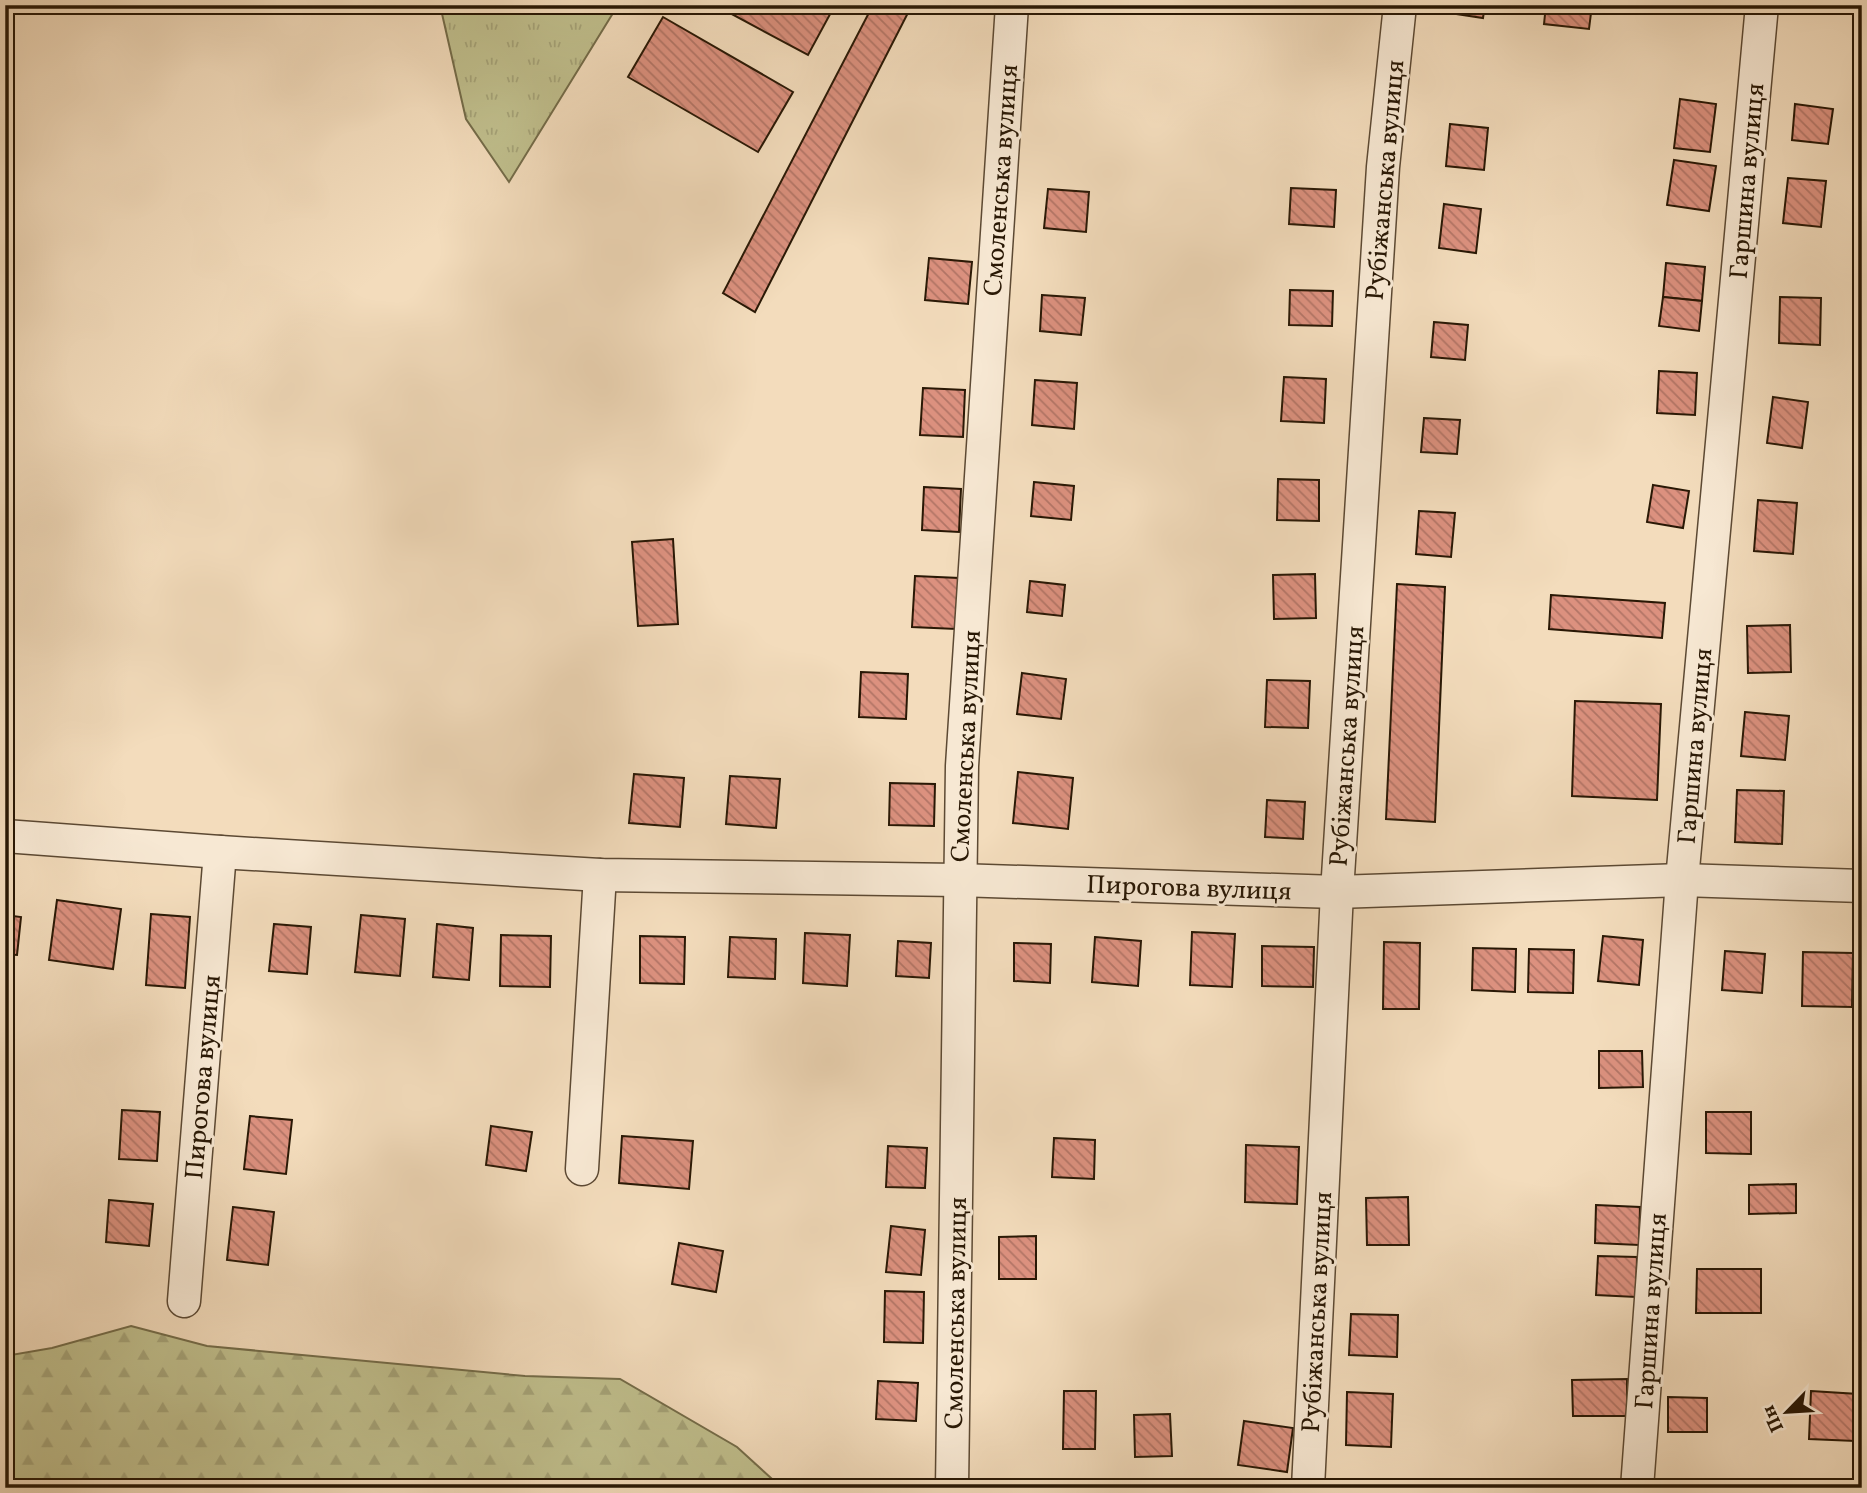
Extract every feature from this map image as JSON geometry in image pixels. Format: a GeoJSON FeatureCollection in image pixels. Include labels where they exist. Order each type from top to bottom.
{"type":"FeatureCollection","features":[{"type":"Feature","properties":{"kind":"street","name":"Смоленська вулиця"},"geometry":{"type":"LineString","coordinates":[[952,1488],[958,880],[962,766],[1012,5]]}},
{"type":"Feature","properties":{"kind":"street","name":"Рубіжанська вулиця"},"geometry":{"type":"LineString","coordinates":[[1308,1488],[1337,892],[1383,167],[1400,5]]}},
{"type":"Feature","properties":{"kind":"street","name":"Гаршина вулиця"},"geometry":{"type":"LineString","coordinates":[[1637,1488],[1682,880],[1762,5]]}},
{"type":"Feature","properties":{"kind":"street","name":"Пирогова вулиця"},"geometry":{"type":"LineString","coordinates":[[5,836],[600,875],[958,880],[1337,892],[1682,880],[1862,886]]}},
{"type":"Feature","properties":{"kind":"street","name":"Пирогова вулиця"},"geometry":{"type":"LineString","coordinates":[[184,1301],[220,852]]}},
{"type":"Feature","properties":{"kind":"street"},"geometry":{"type":"LineString","coordinates":[[582,1169],[600,875]]}},
{"type":"Feature","properties":{"kind":"green space"},"geometry":{"type":"Polygon","coordinates":[[[440,5],[618,5],[509,182],[466,119],[440,5]]]}},
{"type":"Feature","properties":{"kind":"green space"},"geometry":{"type":"Polygon","coordinates":[[[131,1326],[207,1346],[525,1376],[620,1379],[737,1447],[782,1488],[5,1488],[5,1356],[52,1348],[131,1326]]]}},
{"type":"Feature","properties":{"kind":"building"},"geometry":{"type":"Polygon","coordinates":[[[715,5],[835,5],[808,55],[715,5]]]}},
{"type":"Feature","properties":{"kind":"building"},"geometry":{"type":"Polygon","coordinates":[[[873,5],[912,5],[755,312],[723,293],[873,5]]]}},
{"type":"Feature","properties":{"kind":"building"},"geometry":{"type":"Polygon","coordinates":[[[1437,5],[1485,5],[1483,18],[1436,11],[1437,5]]]}},
{"type":"Feature","properties":{"kind":"building"},"geometry":{"type":"Polygon","coordinates":[[[1546,5],[1592,5],[1589,29],[1544,24],[1546,5]]]}},
{"type":"Feature","properties":{"kind":"building"},"geometry":{"type":"Polygon","coordinates":[[[663,17],[793,92],[758,152],[628,77],[663,17]]]}},
{"type":"Feature","properties":{"kind":"building"},"geometry":{"type":"Polygon","coordinates":[[[1680,99],[1716,104],[1710,152],[1674,148],[1680,99]]]}},
{"type":"Feature","properties":{"kind":"building"},"geometry":{"type":"Polygon","coordinates":[[[1795,104],[1833,109],[1828,144],[1792,140],[1795,104]]]}},
{"type":"Feature","properties":{"kind":"building"},"geometry":{"type":"Polygon","coordinates":[[[1450,124],[1488,128],[1484,170],[1446,166],[1450,124]]]}},
{"type":"Feature","properties":{"kind":"building"},"geometry":{"type":"Polygon","coordinates":[[[1674,160],[1716,166],[1709,211],[1667,205],[1674,160]]]}},
{"type":"Feature","properties":{"kind":"building"},"geometry":{"type":"Polygon","coordinates":[[[1788,178],[1826,181],[1821,227],[1783,223],[1788,178]]]}},
{"type":"Feature","properties":{"kind":"building"},"geometry":{"type":"Polygon","coordinates":[[[1291,188],[1336,190],[1334,227],[1289,224],[1291,188]]]}},
{"type":"Feature","properties":{"kind":"building"},"geometry":{"type":"Polygon","coordinates":[[[1048,189],[1089,192],[1086,232],[1044,228],[1048,189]]]}},
{"type":"Feature","properties":{"kind":"building"},"geometry":{"type":"Polygon","coordinates":[[[1444,204],[1481,209],[1476,253],[1439,248],[1444,204]]]}},
{"type":"Feature","properties":{"kind":"building"},"geometry":{"type":"Polygon","coordinates":[[[929,258],[972,262],[968,304],[925,300],[929,258]]]}},
{"type":"Feature","properties":{"kind":"building"},"geometry":{"type":"Polygon","coordinates":[[[1666,263],[1705,267],[1702,301],[1663,297],[1666,263]]]}},
{"type":"Feature","properties":{"kind":"building"},"geometry":{"type":"Polygon","coordinates":[[[1290,290],[1333,291],[1332,326],[1289,325],[1290,290]]]}},
{"type":"Feature","properties":{"kind":"building"},"geometry":{"type":"Polygon","coordinates":[[[1042,295],[1085,298],[1081,335],[1040,331],[1042,295]]]}},
{"type":"Feature","properties":{"kind":"building"},"geometry":{"type":"Polygon","coordinates":[[[1663,297],[1702,301],[1699,331],[1659,326],[1663,297]]]}},
{"type":"Feature","properties":{"kind":"building"},"geometry":{"type":"Polygon","coordinates":[[[1780,297],[1821,298],[1820,345],[1779,343],[1780,297]]]}},
{"type":"Feature","properties":{"kind":"building"},"geometry":{"type":"Polygon","coordinates":[[[1434,322],[1468,325],[1465,360],[1431,357],[1434,322]]]}},
{"type":"Feature","properties":{"kind":"building"},"geometry":{"type":"Polygon","coordinates":[[[1659,371],[1697,373],[1695,415],[1657,413],[1659,371]]]}},
{"type":"Feature","properties":{"kind":"building"},"geometry":{"type":"Polygon","coordinates":[[[1284,377],[1326,379],[1324,423],[1281,421],[1284,377]]]}},
{"type":"Feature","properties":{"kind":"building"},"geometry":{"type":"Polygon","coordinates":[[[1035,380],[1077,383],[1074,429],[1032,425],[1035,380]]]}},
{"type":"Feature","properties":{"kind":"building"},"geometry":{"type":"Polygon","coordinates":[[[923,388],[965,390],[963,437],[920,435],[923,388]]]}},
{"type":"Feature","properties":{"kind":"building"},"geometry":{"type":"Polygon","coordinates":[[[1773,397],[1808,402],[1802,448],[1767,443],[1773,397]]]}},
{"type":"Feature","properties":{"kind":"building"},"geometry":{"type":"Polygon","coordinates":[[[1424,418],[1460,420],[1457,454],[1421,452],[1424,418]]]}},
{"type":"Feature","properties":{"kind":"building"},"geometry":{"type":"Polygon","coordinates":[[[1278,479],[1319,480],[1319,521],[1277,520],[1278,479]]]}},
{"type":"Feature","properties":{"kind":"building"},"geometry":{"type":"Polygon","coordinates":[[[1034,482],[1074,486],[1071,520],[1031,516],[1034,482]]]}},
{"type":"Feature","properties":{"kind":"building"},"geometry":{"type":"Polygon","coordinates":[[[1653,485],[1689,491],[1683,528],[1647,522],[1653,485]]]}},
{"type":"Feature","properties":{"kind":"building"},"geometry":{"type":"Polygon","coordinates":[[[924,487],[961,489],[959,532],[922,530],[924,487]]]}},
{"type":"Feature","properties":{"kind":"building"},"geometry":{"type":"Polygon","coordinates":[[[1758,500],[1797,503],[1793,554],[1754,551],[1758,500]]]}},
{"type":"Feature","properties":{"kind":"building"},"geometry":{"type":"Polygon","coordinates":[[[1419,511],[1455,513],[1451,557],[1416,554],[1419,511]]]}},
{"type":"Feature","properties":{"kind":"building"},"geometry":{"type":"Polygon","coordinates":[[[673,539],[678,624],[638,626],[632,542],[673,539]]]}},
{"type":"Feature","properties":{"kind":"building"},"geometry":{"type":"Polygon","coordinates":[[[1315,574],[1316,618],[1274,619],[1273,575],[1315,574]]]}},
{"type":"Feature","properties":{"kind":"building"},"geometry":{"type":"Polygon","coordinates":[[[915,576],[959,578],[956,629],[912,627],[915,576]]]}},
{"type":"Feature","properties":{"kind":"building"},"geometry":{"type":"Polygon","coordinates":[[[1030,581],[1065,585],[1062,616],[1027,612],[1030,581]]]}},
{"type":"Feature","properties":{"kind":"building"},"geometry":{"type":"Polygon","coordinates":[[[1397,584],[1445,587],[1435,822],[1386,819],[1397,584]]]}},
{"type":"Feature","properties":{"kind":"building"},"geometry":{"type":"Polygon","coordinates":[[[1551,595],[1665,603],[1662,638],[1549,629],[1551,595]]]}},
{"type":"Feature","properties":{"kind":"building"},"geometry":{"type":"Polygon","coordinates":[[[1790,625],[1791,672],[1748,673],[1747,626],[1790,625]]]}},
{"type":"Feature","properties":{"kind":"building"},"geometry":{"type":"Polygon","coordinates":[[[861,672],[908,674],[906,719],[859,717],[861,672]]]}},
{"type":"Feature","properties":{"kind":"building"},"geometry":{"type":"Polygon","coordinates":[[[1022,673],[1066,679],[1061,719],[1017,714],[1022,673]]]}},
{"type":"Feature","properties":{"kind":"building"},"geometry":{"type":"Polygon","coordinates":[[[1267,680],[1310,681],[1308,728],[1265,727],[1267,680]]]}},
{"type":"Feature","properties":{"kind":"building"},"geometry":{"type":"Polygon","coordinates":[[[1575,701],[1661,704],[1657,800],[1572,796],[1575,701]]]}},
{"type":"Feature","properties":{"kind":"building"},"geometry":{"type":"Polygon","coordinates":[[[1745,712],[1789,716],[1785,760],[1741,756],[1745,712]]]}},
{"type":"Feature","properties":{"kind":"building"},"geometry":{"type":"Polygon","coordinates":[[[1018,772],[1073,778],[1068,829],[1013,823],[1018,772]]]}},
{"type":"Feature","properties":{"kind":"building"},"geometry":{"type":"Polygon","coordinates":[[[634,774],[684,778],[680,827],[629,823],[634,774]]]}},
{"type":"Feature","properties":{"kind":"building"},"geometry":{"type":"Polygon","coordinates":[[[730,776],[780,779],[776,828],[726,824],[730,776]]]}},
{"type":"Feature","properties":{"kind":"building"},"geometry":{"type":"Polygon","coordinates":[[[890,783],[935,784],[934,826],[889,825],[890,783]]]}},
{"type":"Feature","properties":{"kind":"building"},"geometry":{"type":"Polygon","coordinates":[[[1737,790],[1784,791],[1782,844],[1735,842],[1737,790]]]}},
{"type":"Feature","properties":{"kind":"building"},"geometry":{"type":"Polygon","coordinates":[[[1267,800],[1305,802],[1303,839],[1265,837],[1267,800]]]}},
{"type":"Feature","properties":{"kind":"building"},"geometry":{"type":"Polygon","coordinates":[[[57,900],[121,909],[113,969],[49,960],[57,900]]]}},
{"type":"Feature","properties":{"kind":"building"},"geometry":{"type":"Polygon","coordinates":[[[151,914],[190,917],[185,988],[146,985],[151,914]]]}},
{"type":"Feature","properties":{"kind":"building"},"geometry":{"type":"Polygon","coordinates":[[[5,915],[21,917],[17,955],[5,954],[5,915]]]}},
{"type":"Feature","properties":{"kind":"building"},"geometry":{"type":"Polygon","coordinates":[[[361,915],[405,919],[400,976],[355,972],[361,915]]]}},
{"type":"Feature","properties":{"kind":"building"},"geometry":{"type":"Polygon","coordinates":[[[274,924],[311,927],[307,974],[269,971],[274,924]]]}},
{"type":"Feature","properties":{"kind":"building"},"geometry":{"type":"Polygon","coordinates":[[[437,924],[473,928],[469,980],[433,977],[437,924]]]}},
{"type":"Feature","properties":{"kind":"building"},"geometry":{"type":"Polygon","coordinates":[[[1192,932],[1235,934],[1232,987],[1190,985],[1192,932]]]}},
{"type":"Feature","properties":{"kind":"building"},"geometry":{"type":"Polygon","coordinates":[[[805,933],[850,935],[847,986],[803,983],[805,933]]]}},
{"type":"Feature","properties":{"kind":"building"},"geometry":{"type":"Polygon","coordinates":[[[501,935],[551,936],[550,987],[500,986],[501,935]]]}},
{"type":"Feature","properties":{"kind":"building"},"geometry":{"type":"Polygon","coordinates":[[[640,936],[685,937],[684,984],[640,983],[640,936]]]}},
{"type":"Feature","properties":{"kind":"building"},"geometry":{"type":"Polygon","coordinates":[[[1603,936],[1643,940],[1639,985],[1598,981],[1603,936]]]}},
{"type":"Feature","properties":{"kind":"building"},"geometry":{"type":"Polygon","coordinates":[[[730,937],[776,939],[775,979],[728,977],[730,937]]]}},
{"type":"Feature","properties":{"kind":"building"},"geometry":{"type":"Polygon","coordinates":[[[1095,937],[1141,941],[1138,986],[1092,982],[1095,937]]]}},
{"type":"Feature","properties":{"kind":"building"},"geometry":{"type":"Polygon","coordinates":[[[898,941],[931,943],[929,978],[896,976],[898,941]]]}},
{"type":"Feature","properties":{"kind":"building"},"geometry":{"type":"Polygon","coordinates":[[[1384,942],[1420,943],[1419,1009],[1383,1009],[1384,942]]]}},
{"type":"Feature","properties":{"kind":"building"},"geometry":{"type":"Polygon","coordinates":[[[1014,943],[1051,944],[1050,983],[1014,981],[1014,943]]]}},
{"type":"Feature","properties":{"kind":"building"},"geometry":{"type":"Polygon","coordinates":[[[1262,946],[1314,947],[1313,987],[1262,986],[1262,946]]]}},
{"type":"Feature","properties":{"kind":"building"},"geometry":{"type":"Polygon","coordinates":[[[1473,948],[1516,949],[1515,992],[1472,990],[1473,948]]]}},
{"type":"Feature","properties":{"kind":"building"},"geometry":{"type":"Polygon","coordinates":[[[1529,949],[1574,950],[1573,993],[1528,992],[1529,949]]]}},
{"type":"Feature","properties":{"kind":"building"},"geometry":{"type":"Polygon","coordinates":[[[1725,951],[1765,954],[1762,993],[1722,990],[1725,951]]]}},
{"type":"Feature","properties":{"kind":"building"},"geometry":{"type":"Polygon","coordinates":[[[1803,952],[1853,953],[1852,1007],[1802,1006],[1803,952]]]}},
{"type":"Feature","properties":{"kind":"building"},"geometry":{"type":"Polygon","coordinates":[[[1599,1051],[1642,1051],[1643,1087],[1599,1088],[1599,1051]]]}},
{"type":"Feature","properties":{"kind":"building"},"geometry":{"type":"Polygon","coordinates":[[[122,1110],[160,1112],[157,1161],[119,1159],[122,1110]]]}},
{"type":"Feature","properties":{"kind":"building"},"geometry":{"type":"Polygon","coordinates":[[[1706,1112],[1751,1112],[1751,1154],[1706,1153],[1706,1112]]]}},
{"type":"Feature","properties":{"kind":"building"},"geometry":{"type":"Polygon","coordinates":[[[250,1116],[292,1120],[286,1174],[244,1169],[250,1116]]]}},
{"type":"Feature","properties":{"kind":"building"},"geometry":{"type":"Polygon","coordinates":[[[491,1126],[532,1132],[526,1171],[486,1165],[491,1126]]]}},
{"type":"Feature","properties":{"kind":"building"},"geometry":{"type":"Polygon","coordinates":[[[622,1136],[693,1141],[689,1189],[619,1183],[622,1136]]]}},
{"type":"Feature","properties":{"kind":"building"},"geometry":{"type":"Polygon","coordinates":[[[1054,1138],[1095,1140],[1094,1179],[1052,1177],[1054,1138]]]}},
{"type":"Feature","properties":{"kind":"building"},"geometry":{"type":"Polygon","coordinates":[[[1246,1145],[1299,1147],[1297,1204],[1245,1202],[1246,1145]]]}},
{"type":"Feature","properties":{"kind":"building"},"geometry":{"type":"Polygon","coordinates":[[[888,1146],[927,1148],[925,1188],[886,1187],[888,1146]]]}},
{"type":"Feature","properties":{"kind":"building"},"geometry":{"type":"Polygon","coordinates":[[[1796,1184],[1796,1213],[1749,1214],[1749,1185],[1796,1184]]]}},
{"type":"Feature","properties":{"kind":"building"},"geometry":{"type":"Polygon","coordinates":[[[1408,1197],[1409,1245],[1367,1245],[1366,1198],[1408,1197]]]}},
{"type":"Feature","properties":{"kind":"building"},"geometry":{"type":"Polygon","coordinates":[[[109,1200],[153,1204],[149,1246],[106,1242],[109,1200]]]}},
{"type":"Feature","properties":{"kind":"building"},"geometry":{"type":"Polygon","coordinates":[[[1596,1205],[1640,1207],[1639,1245],[1595,1243],[1596,1205]]]}},
{"type":"Feature","properties":{"kind":"building"},"geometry":{"type":"Polygon","coordinates":[[[233,1207],[274,1212],[268,1265],[227,1260],[233,1207]]]}},
{"type":"Feature","properties":{"kind":"building"},"geometry":{"type":"Polygon","coordinates":[[[891,1226],[925,1230],[921,1275],[886,1272],[891,1226]]]}},
{"type":"Feature","properties":{"kind":"building"},"geometry":{"type":"Polygon","coordinates":[[[1036,1236],[1036,1279],[999,1279],[999,1237],[1036,1236]]]}},
{"type":"Feature","properties":{"kind":"building"},"geometry":{"type":"Polygon","coordinates":[[[679,1243],[723,1251],[716,1292],[672,1284],[679,1243]]]}},
{"type":"Feature","properties":{"kind":"building"},"geometry":{"type":"Polygon","coordinates":[[[1598,1256],[1637,1257],[1636,1297],[1596,1295],[1598,1256]]]}},
{"type":"Feature","properties":{"kind":"building"},"geometry":{"type":"Polygon","coordinates":[[[1697,1269],[1761,1269],[1761,1313],[1696,1313],[1697,1269]]]}},
{"type":"Feature","properties":{"kind":"building"},"geometry":{"type":"Polygon","coordinates":[[[885,1291],[924,1292],[923,1343],[884,1342],[885,1291]]]}},
{"type":"Feature","properties":{"kind":"building"},"geometry":{"type":"Polygon","coordinates":[[[1351,1314],[1398,1315],[1397,1357],[1349,1355],[1351,1314]]]}},
{"type":"Feature","properties":{"kind":"building"},"geometry":{"type":"Polygon","coordinates":[[[1627,1379],[1627,1416],[1573,1416],[1572,1380],[1627,1379]]]}},
{"type":"Feature","properties":{"kind":"building"},"geometry":{"type":"Polygon","coordinates":[[[878,1381],[918,1383],[916,1421],[876,1419],[878,1381]]]}},
{"type":"Feature","properties":{"kind":"building"},"geometry":{"type":"Polygon","coordinates":[[[1064,1391],[1096,1391],[1095,1449],[1063,1449],[1064,1391]]]}},
{"type":"Feature","properties":{"kind":"building"},"geometry":{"type":"Polygon","coordinates":[[[1811,1391],[1858,1394],[1855,1441],[1809,1439],[1811,1391]]]}},
{"type":"Feature","properties":{"kind":"building"},"geometry":{"type":"Polygon","coordinates":[[[1347,1392],[1393,1394],[1391,1447],[1346,1445],[1347,1392]]]}},
{"type":"Feature","properties":{"kind":"building"},"geometry":{"type":"Polygon","coordinates":[[[1668,1397],[1707,1398],[1707,1432],[1668,1432],[1668,1397]]]}},
{"type":"Feature","properties":{"kind":"building"},"geometry":{"type":"Polygon","coordinates":[[[1170,1414],[1172,1456],[1135,1457],[1134,1415],[1170,1414]]]}},
{"type":"Feature","properties":{"kind":"building"},"geometry":{"type":"Polygon","coordinates":[[[1244,1421],[1293,1428],[1287,1472],[1238,1465],[1244,1421]]]}}]}
